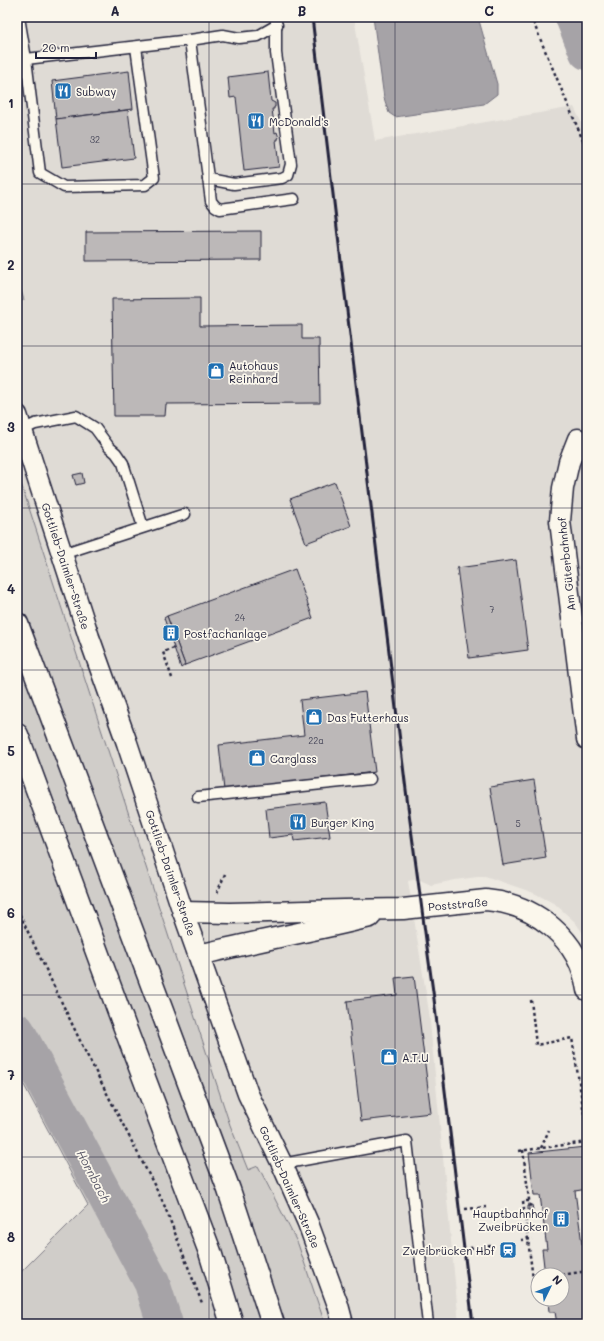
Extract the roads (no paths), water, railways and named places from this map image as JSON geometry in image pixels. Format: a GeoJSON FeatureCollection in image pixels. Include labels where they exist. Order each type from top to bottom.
{"type":"FeatureCollection","features":[{"type":"Feature","properties":{"kind":"highway"},"geometry":{"type":"LineString","coordinates":[[17,624],[229,1190],[273,1324]]}},
{"type":"Feature","properties":{"kind":"highway"},"geometry":{"type":"LineString","coordinates":[[17,735],[210,1252],[232,1324]]}},
{"type":"Feature","properties":{"kind":"street","name":"Gottlieb-Daimler-Straße"},"geometry":{"type":"LineString","coordinates":[[19,422],[183,912],[200,955],[248,1094],[282,1164],[310,1230],[338,1304],[343,1324]]}},
{"type":"Feature","properties":{"kind":"street","name":"Am Güterbahnhof"},"geometry":{"type":"LineString","coordinates":[[578,439],[569,462],[563,488],[560,522],[587,739]]}},
{"type":"Feature","properties":{"kind":"street","name":"Poststraße"},"geometry":{"type":"LineString","coordinates":[[183,912],[230,913],[403,909],[486,900],[498,901],[517,906],[541,918],[560,934],[577,958],[587,990]]}},
{"type":"Feature","properties":{"kind":"street","name":"Poststraße"},"geometry":{"type":"LineString","coordinates":[[200,955],[403,909]]}},
{"type":"Feature","properties":{"kind":"lane"},"geometry":{"type":"LineString","coordinates":[[20,17],[40,173],[64,187],[145,186],[154,178],[136,46]]}},
{"type":"Feature","properties":{"kind":"lane"},"geometry":{"type":"LineString","coordinates":[[26,59],[223,35],[239,38],[258,36],[277,21]]}},
{"type":"Feature","properties":{"kind":"lane"},"geometry":{"type":"LineString","coordinates":[[208,180],[234,184],[282,178],[288,175],[291,164],[276,53],[277,21]]}},
{"type":"Feature","properties":{"kind":"lane"},"geometry":{"type":"LineString","coordinates":[[190,40],[211,201],[220,209],[294,199]]}},
{"type":"Feature","properties":{"kind":"lane"},"geometry":{"type":"LineString","coordinates":[[19,422],[35,424],[76,416],[96,428],[109,447],[116,453],[123,463],[143,527]]}},
{"type":"Feature","properties":{"kind":"lane"},"geometry":{"type":"LineString","coordinates":[[62,554],[185,514]]}},
{"type":"Feature","properties":{"kind":"lane"},"geometry":{"type":"LineString","coordinates":[[198,797],[370,779]]}},
{"type":"Feature","properties":{"kind":"lane"},"geometry":{"type":"LineString","coordinates":[[282,1164],[407,1141],[428,1324]]}},
{"type":"Feature","properties":{"kind":"waterway"},"geometry":{"type":"LineString","coordinates":[[573,17],[587,52]]}},
{"type":"Feature","properties":{"kind":"waterway","name":"Hornbach"},"geometry":{"type":"LineString","coordinates":[[17,1031],[152,1283],[165,1324]]}},
{"type":"Feature","properties":{"kind":"railway"},"geometry":{"type":"LineString","coordinates":[[312,17],[473,1324]]}},
{"type":"Feature","properties":{"kind":"place","name":"Subway"},"geometry":{"type":"Point","coordinates":[63,91]}},
{"type":"Feature","properties":{"kind":"place","name":"McDonald's"},"geometry":{"type":"Point","coordinates":[256,121]}},
{"type":"Feature","properties":{"kind":"place","name":"Autohaus Reinhard"},"geometry":{"type":"Point","coordinates":[216,371]}},
{"type":"Feature","properties":{"kind":"place","name":"Postfachanlage"},"geometry":{"type":"Point","coordinates":[171,633]}},
{"type":"Feature","properties":{"kind":"place","name":"Das Futterhaus"},"geometry":{"type":"Point","coordinates":[314,717]}},
{"type":"Feature","properties":{"kind":"place","name":"Carglass"},"geometry":{"type":"Point","coordinates":[257,758]}},
{"type":"Feature","properties":{"kind":"place","name":"Burger King"},"geometry":{"type":"Point","coordinates":[298,822]}},
{"type":"Feature","properties":{"kind":"place","name":"A.T.U"},"geometry":{"type":"Point","coordinates":[389,1057]}},
{"type":"Feature","properties":{"kind":"place","name":"Hauptbahnhof Zweibrücken"},"geometry":{"type":"Point","coordinates":[561,1219]}},
{"type":"Feature","properties":{"kind":"place","name":"Zweibrücken Hbf"},"geometry":{"type":"Point","coordinates":[508,1250]}}]}
